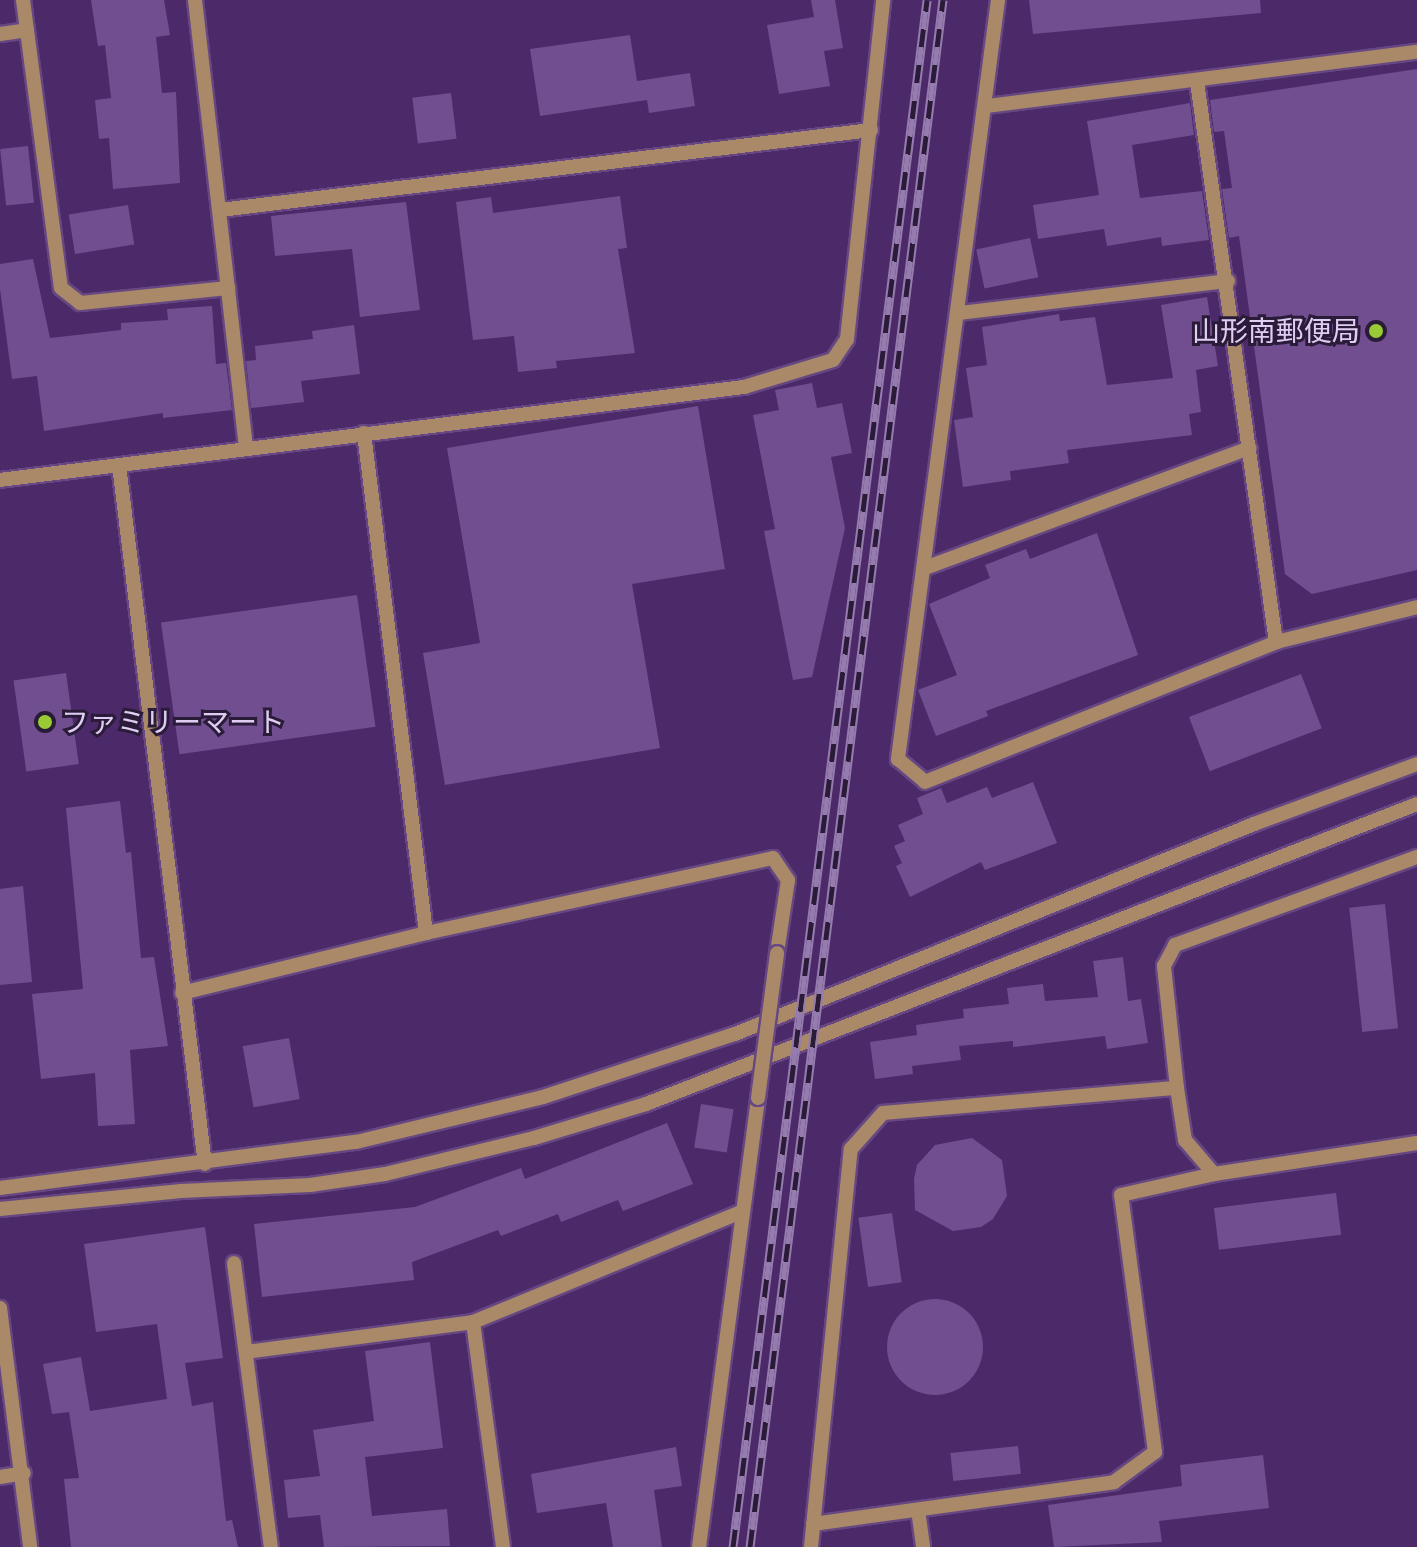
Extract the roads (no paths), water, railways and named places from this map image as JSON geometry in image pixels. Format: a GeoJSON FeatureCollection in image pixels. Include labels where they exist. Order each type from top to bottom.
{"type":"FeatureCollection","features":[{"type":"Feature","properties":{"kind":"street"},"geometry":{"type":"LineString","coordinates":[[23,0],[61,288],[80,303],[228,288]]}},
{"type":"Feature","properties":{"kind":"street"},"geometry":{"type":"LineString","coordinates":[[195,0],[246,448]]}},
{"type":"Feature","properties":{"kind":"street"},"geometry":{"type":"LineString","coordinates":[[0,480],[744,387],[833,360],[847,339],[883,0]]}},
{"type":"Feature","properties":{"kind":"street"},"geometry":{"type":"LineString","coordinates":[[998,0],[987,106],[898,759],[925,782],[1276,642],[1417,607]]}},
{"type":"Feature","properties":{"kind":"street"},"geometry":{"type":"LineString","coordinates":[[0,34],[27,30]]}},
{"type":"Feature","properties":{"kind":"street"},"geometry":{"type":"LineString","coordinates":[[987,106],[1417,52]]}},
{"type":"Feature","properties":{"kind":"street"},"geometry":{"type":"LineString","coordinates":[[1197,82],[1228,281],[1276,642]]}},
{"type":"Feature","properties":{"kind":"street"},"geometry":{"type":"LineString","coordinates":[[220,210],[871,130]]}},
{"type":"Feature","properties":{"kind":"street"},"geometry":{"type":"LineString","coordinates":[[959,313],[1228,281]]}},
{"type":"Feature","properties":{"kind":"street"},"geometry":{"type":"LineString","coordinates":[[364,433],[426,933]]}},
{"type":"Feature","properties":{"kind":"street"},"geometry":{"type":"LineString","coordinates":[[925,568],[1249,448]]}},
{"type":"Feature","properties":{"kind":"street"},"geometry":{"type":"LineString","coordinates":[[119,465],[205,1164]]}},
{"type":"Feature","properties":{"kind":"street"},"geometry":{"type":"LineString","coordinates":[[0,1188],[205,1164],[386,1136],[543,1097],[749,1028],[1254,824],[1417,764]]}},
{"type":"Feature","properties":{"kind":"street"},"geometry":{"type":"LineString","coordinates":[[0,1209],[325,1183],[385,1174],[534,1138],[646,1104],[1417,804]]}},
{"type":"Feature","properties":{"kind":"street"},"geometry":{"type":"LineString","coordinates":[[1214,1174],[1185,1140],[1164,966],[1175,945],[1417,857]]}},
{"type":"Feature","properties":{"kind":"street"},"geometry":{"type":"LineString","coordinates":[[182,993],[426,933],[773,858],[788,880],[741,1212],[699,1547]]}},
{"type":"Feature","properties":{"kind":"street"},"geometry":{"type":"LineString","coordinates":[[811,1547],[851,1149],[883,1113],[1177,1088]]}},
{"type":"Feature","properties":{"kind":"street"},"geometry":{"type":"LineString","coordinates":[[813,1524],[1114,1482],[1155,1452],[1121,1195],[1214,1174],[1417,1143]]}},
{"type":"Feature","properties":{"kind":"street"},"geometry":{"type":"LineString","coordinates":[[246,1352],[473,1322],[741,1212]]}},
{"type":"Feature","properties":{"kind":"street"},"geometry":{"type":"LineString","coordinates":[[234,1263],[271,1547]]}},
{"type":"Feature","properties":{"kind":"street"},"geometry":{"type":"LineString","coordinates":[[0,1308],[24,1473],[30,1547]]}},
{"type":"Feature","properties":{"kind":"street"},"geometry":{"type":"LineString","coordinates":[[473,1322],[503,1547]]}},
{"type":"Feature","properties":{"kind":"street"},"geometry":{"type":"LineString","coordinates":[[0,1477],[24,1473]]}},
{"type":"Feature","properties":{"kind":"street"},"geometry":{"type":"LineString","coordinates":[[918,1510],[923,1547]]}},
{"type":"Feature","properties":{"kind":"railway"},"geometry":{"type":"LineString","coordinates":[[733,1547],[927,0]]}},
{"type":"Feature","properties":{"kind":"railway"},"geometry":{"type":"LineString","coordinates":[[750,1547],[943,0]]}},
{"type":"Feature","properties":{"kind":"place","name":"山形南郵便局"},"geometry":{"type":"Point","coordinates":[1376,331]}},
{"type":"Feature","properties":{"kind":"place","name":"ファミリーマート"},"geometry":{"type":"Point","coordinates":[45,722]}}]}
